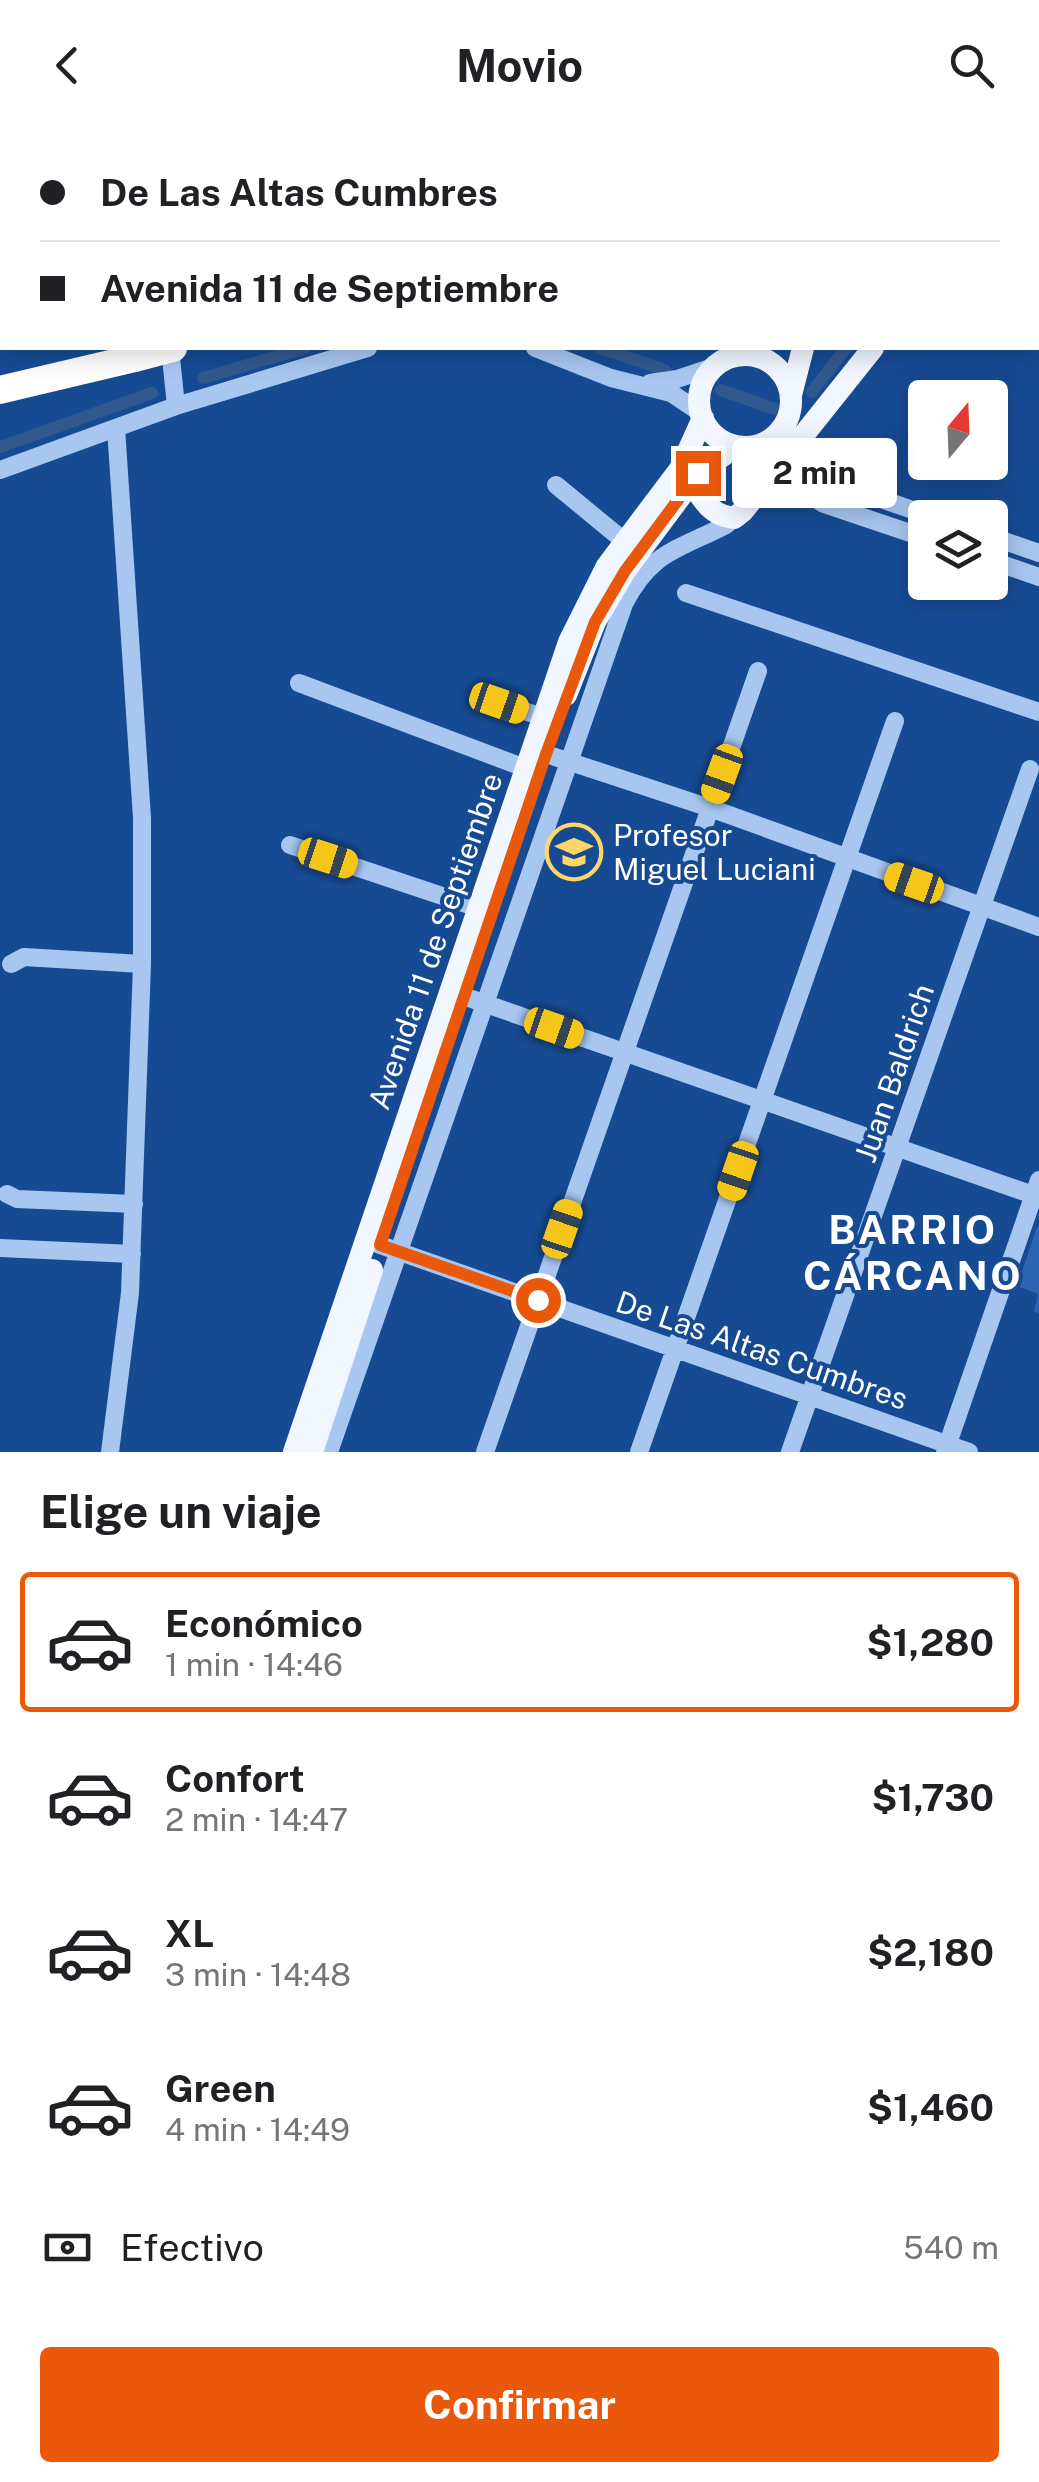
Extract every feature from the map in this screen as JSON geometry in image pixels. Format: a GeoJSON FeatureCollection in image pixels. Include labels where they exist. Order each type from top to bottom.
{"type":"FeatureCollection","features":[{"type":"Feature","properties":{"kind":"highway"},"geometry":{"type":"LineString","coordinates":[[0,389],[122,353],[151,350]]}},
{"type":"Feature","properties":{"kind":"main road"},"geometry":{"type":"LineString","coordinates":[[762,350],[716,366],[702,388],[702,415],[716,436],[737,446],[758,445],[776,435],[788,418],[803,350]]}},
{"type":"Feature","properties":{"kind":"main road"},"geometry":{"type":"LineString","coordinates":[[691,482],[709,510],[734,518],[750,506],[871,350]]}},
{"type":"Feature","properties":{"kind":"main road"},"geometry":{"type":"LineString","coordinates":[[745,356],[760,358],[779,371],[791,398]]}},
{"type":"Feature","properties":{"kind":"main road","name":"Avenida 11 de Septiembre"},"geometry":{"type":"LineString","coordinates":[[465,997],[478,908],[580,617],[624,541],[689,454],[702,415]]}},
{"type":"Feature","properties":{"kind":"main road","name":"Avenida 11 de Septiembre"},"geometry":{"type":"LineString","coordinates":[[312,1452],[546,754],[595,622],[609,594],[691,482],[737,446]]}},
{"type":"Feature","properties":{"kind":"main road","name":"Avenida 11 de Septiembre"},"geometry":{"type":"LineString","coordinates":[[294,1452],[381,1245]]}},
{"type":"Feature","properties":{"kind":"street"},"geometry":{"type":"LineString","coordinates":[[171,350],[176,406]]}},
{"type":"Feature","properties":{"kind":"street"},"geometry":{"type":"LineString","coordinates":[[0,470],[176,406],[361,350]]}},
{"type":"Feature","properties":{"kind":"street"},"geometry":{"type":"LineString","coordinates":[[540,350],[584,368],[671,393],[702,415]]}},
{"type":"Feature","properties":{"kind":"street"},"geometry":{"type":"LineString","coordinates":[[639,384],[677,379],[716,366]]}},
{"type":"Feature","properties":{"kind":"street"},"geometry":{"type":"LineString","coordinates":[[110,1452],[124,1354],[132,1254],[142,964],[142,818],[116,428]]}},
{"type":"Feature","properties":{"kind":"street"},"geometry":{"type":"LineString","coordinates":[[790,454],[844,486],[908,508]]}},
{"type":"Feature","properties":{"kind":"street"},"geometry":{"type":"LineString","coordinates":[[774,474],[824,504],[908,532]]}},
{"type":"Feature","properties":{"kind":"street"},"geometry":{"type":"LineString","coordinates":[[556,485],[624,541]]}},
{"type":"Feature","properties":{"kind":"street"},"geometry":{"type":"LineString","coordinates":[[329,1452],[381,1245],[465,997],[572,761],[631,590],[658,557],[734,518]]}},
{"type":"Feature","properties":{"kind":"street"},"geometry":{"type":"LineString","coordinates":[[1008,542],[1039,553]]}},
{"type":"Feature","properties":{"kind":"street"},"geometry":{"type":"LineString","coordinates":[[1008,566],[1039,577]]}},
{"type":"Feature","properties":{"kind":"street"},"geometry":{"type":"LineString","coordinates":[[686,593],[1039,712]]}},
{"type":"Feature","properties":{"kind":"street"},"geometry":{"type":"LineString","coordinates":[[485,1452],[758,672]]}},
{"type":"Feature","properties":{"kind":"street"},"geometry":{"type":"LineString","coordinates":[[298,683],[525,768]]}},
{"type":"Feature","properties":{"kind":"street"},"geometry":{"type":"LineString","coordinates":[[499,703],[543,718]]}},
{"type":"Feature","properties":{"kind":"street"},"geometry":{"type":"LineString","coordinates":[[639,1452],[895,721]]}},
{"type":"Feature","properties":{"kind":"street"},"geometry":{"type":"LineString","coordinates":[[546,754],[710,808],[1039,927]]}},
{"type":"Feature","properties":{"kind":"street","name":"Juan Baldrich"},"geometry":{"type":"LineString","coordinates":[[790,1452],[1030,769]]}},
{"type":"Feature","properties":{"kind":"street"},"geometry":{"type":"LineString","coordinates":[[290,846],[478,908]]}},
{"type":"Feature","properties":{"kind":"street"},"geometry":{"type":"LineString","coordinates":[[11,964],[24,957],[142,964]]}},
{"type":"Feature","properties":{"kind":"street"},"geometry":{"type":"LineString","coordinates":[[465,997],[897,1147],[1037,1190],[946,1448]]}},
{"type":"Feature","properties":{"kind":"street"},"geometry":{"type":"LineString","coordinates":[[7,1194],[17,1199],[134,1204]]}},
{"type":"Feature","properties":{"kind":"street","name":"De Las Altas Cumbres"},"geometry":{"type":"LineString","coordinates":[[381,1245],[946,1448],[969,1452]]}},
{"type":"Feature","properties":{"kind":"street"},"geometry":{"type":"LineString","coordinates":[[0,1248],[132,1254]]}},
{"type":"Feature","properties":{"kind":"shaded area"},"geometry":{"type":"Polygon","coordinates":[[[1037,1227],[1039,1313],[1034,1311],[1038,1294],[1017,1286],[1037,1227]]]}},
{"type":"Feature","properties":{"kind":"waterway"},"geometry":{"type":"LineString","coordinates":[[203,378],[298,350]]}},
{"type":"Feature","properties":{"kind":"waterway"},"geometry":{"type":"LineString","coordinates":[[606,350],[665,370]]}},
{"type":"Feature","properties":{"kind":"waterway"},"geometry":{"type":"LineString","coordinates":[[812,392],[844,350]]}},
{"type":"Feature","properties":{"kind":"waterway"},"geometry":{"type":"LineString","coordinates":[[721,390],[774,409]]}},
{"type":"Feature","properties":{"kind":"waterway"},"geometry":{"type":"LineString","coordinates":[[0,447],[152,393]]}},
{"type":"Feature","properties":{"kind":"place","name":"Profesor Miguel Luciani"},"geometry":{"type":"Point","coordinates":[574,852]}},
{"type":"Feature","properties":{"kind":"district","name":"BARRIO CÁRCANO"},"geometry":{"type":"Point","coordinates":[913,1252]}},
{"type":"Feature","properties":{"kind":"route"},"geometry":{"type":"LineString","coordinates":[[538,1300],[380,1245],[546,754],[595,622],[609,594],[698,473]]}}]}
